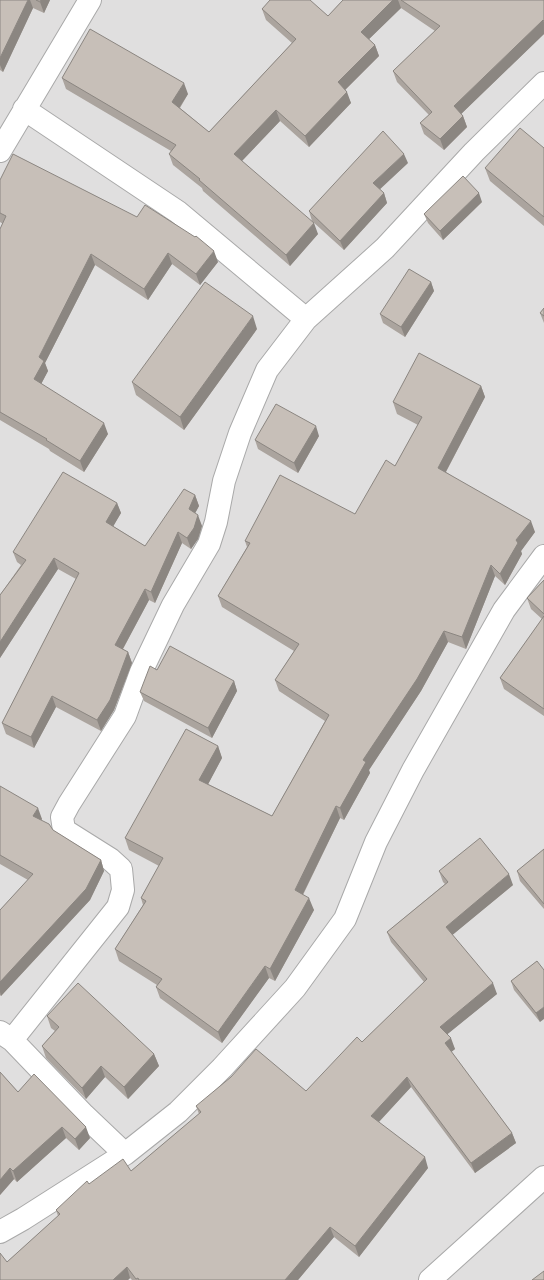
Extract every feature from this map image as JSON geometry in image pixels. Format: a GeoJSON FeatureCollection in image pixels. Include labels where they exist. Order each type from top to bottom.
{"type":"FeatureCollection","features":[{"type":"Feature","properties":{"kind":"street"},"geometry":{"type":"LineString","coordinates":[[0,150],[90,0]]}},
{"type":"Feature","properties":{"kind":"street"},"geometry":{"type":"LineString","coordinates":[[125,1154],[6,1036],[118,907],[123,890],[121,869],[110,859],[64,830],[62,817],[125,716],[141,672],[173,605],[210,544],[224,481],[240,433],[268,370],[306,318],[385,248],[474,152],[544,83]]}},
{"type":"Feature","properties":{"kind":"street"},"geometry":{"type":"LineString","coordinates":[[24,109],[178,212],[306,318]]}},
{"type":"Feature","properties":{"kind":"street"},"geometry":{"type":"LineString","coordinates":[[0,1232],[125,1154],[178,1112],[222,1068],[295,988],[345,920],[376,842],[413,770],[504,610],[544,556]]}},
{"type":"Feature","properties":{"kind":"street"},"geometry":{"type":"LineString","coordinates":[[430,1280],[544,1177]]}},
{"type":"Feature","properties":{"kind":"shaded area"},"geometry":{"type":"Polygon","coordinates":[[[0,0],[544,0],[544,1280],[0,1280],[0,0]]]}},
{"type":"Feature","properties":{"kind":"building"},"geometry":{"type":"Polygon","coordinates":[[[0,0],[28,0],[0,58],[0,0]]]}},
{"type":"Feature","properties":{"kind":"building"},"geometry":{"type":"Polygon","coordinates":[[[270,0],[310,0],[328,16],[343,0],[393,0],[361,32],[375,45],[338,82],[347,92],[305,136],[276,110],[234,154],[314,223],[286,255],[199,180],[200,179],[169,154],[176,145],[62,78],[90,29],[184,83],[172,102],[209,132],[296,39],[262,9],[270,0]]]}},
{"type":"Feature","properties":{"kind":"building"},"geometry":{"type":"Polygon","coordinates":[[[401,0],[544,0],[544,21],[543,20],[454,106],[463,116],[440,139],[420,123],[432,112],[393,71],[440,26],[401,0]]]}},
{"type":"Feature","properties":{"kind":"building"},"geometry":{"type":"Polygon","coordinates":[[[520,128],[544,148],[544,217],[485,168],[520,128]]]}},
{"type":"Feature","properties":{"kind":"building"},"geometry":{"type":"Polygon","coordinates":[[[383,131],[404,154],[373,183],[384,193],[340,241],[309,211],[383,131]]]}},
{"type":"Feature","properties":{"kind":"building"},"geometry":{"type":"Polygon","coordinates":[[[13,154],[137,217],[145,205],[195,237],[196,236],[214,251],[196,274],[168,253],[144,289],[91,254],[39,357],[44,361],[34,379],[104,423],[80,461],[46,440],[47,439],[0,412],[0,229],[6,216],[0,213],[0,180],[13,154]]]}},
{"type":"Feature","properties":{"kind":"building"},"geometry":{"type":"Polygon","coordinates":[[[463,176],[479,193],[440,231],[424,214],[463,176]]]}},
{"type":"Feature","properties":{"kind":"building"},"geometry":{"type":"Polygon","coordinates":[[[409,269],[431,282],[401,327],[380,314],[409,269]]]}},
{"type":"Feature","properties":{"kind":"building"},"geometry":{"type":"Polygon","coordinates":[[[205,282],[253,316],[180,417],[132,382],[205,282]]]}},
{"type":"Feature","properties":{"kind":"building"},"geometry":{"type":"Polygon","coordinates":[[[544,308],[544,316],[540,313],[544,308]]]}},
{"type":"Feature","properties":{"kind":"building"},"geometry":{"type":"Polygon","coordinates":[[[419,353],[481,386],[438,468],[531,521],[516,540],[518,543],[500,574],[491,565],[462,637],[444,631],[417,679],[363,760],[366,762],[340,808],[336,806],[295,890],[309,898],[270,969],[265,966],[218,1032],[156,987],[162,979],[115,949],[146,901],[141,898],[163,858],[125,838],[186,729],[218,746],[199,780],[272,816],[329,715],[275,680],[299,644],[218,596],[250,543],[245,541],[280,475],[355,514],[386,460],[395,466],[422,417],[393,402],[419,353]]]}},
{"type":"Feature","properties":{"kind":"building"},"geometry":{"type":"Polygon","coordinates":[[[276,404],[316,426],[294,463],[255,440],[276,404]]]}},
{"type":"Feature","properties":{"kind":"building"},"geometry":{"type":"Polygon","coordinates":[[[63,472],[117,503],[106,522],[145,546],[184,489],[195,495],[189,509],[198,515],[194,528],[187,538],[178,532],[151,592],[145,589],[115,645],[128,652],[110,700],[97,720],[52,696],[31,737],[2,723],[79,573],[54,558],[0,642],[0,595],[26,560],[13,552],[63,472]]]}},
{"type":"Feature","properties":{"kind":"building"},"geometry":{"type":"Polygon","coordinates":[[[544,580],[544,614],[527,598],[544,580]]]}},
{"type":"Feature","properties":{"kind":"building"},"geometry":{"type":"Polygon","coordinates":[[[544,616],[544,709],[500,678],[544,616]]]}},
{"type":"Feature","properties":{"kind":"building"},"geometry":{"type":"Polygon","coordinates":[[[170,646],[234,681],[208,728],[140,692],[150,666],[157,670],[170,646]]]}},
{"type":"Feature","properties":{"kind":"building"},"geometry":{"type":"Polygon","coordinates":[[[0,786],[38,808],[33,816],[49,824],[53,830],[101,860],[86,889],[0,982],[0,910],[33,874],[0,855],[0,786]]]}},
{"type":"Feature","properties":{"kind":"building"},"geometry":{"type":"Polygon","coordinates":[[[480,838],[509,874],[446,927],[493,983],[440,1027],[451,1038],[445,1043],[512,1133],[471,1163],[407,1077],[371,1116],[425,1157],[355,1246],[330,1227],[285,1280],[139,1280],[138,1278],[136,1279],[127,1267],[113,1280],[0,1280],[0,1253],[7,1262],[60,1214],[56,1210],[87,1181],[89,1184],[123,1159],[131,1171],[201,1112],[196,1106],[231,1077],[256,1049],[306,1091],[357,1037],[362,1042],[427,979],[387,932],[448,882],[439,871],[480,838]]]}},
{"type":"Feature","properties":{"kind":"building"},"geometry":{"type":"Polygon","coordinates":[[[544,849],[544,904],[517,871],[544,849]]]}},
{"type":"Feature","properties":{"kind":"building"},"geometry":{"type":"Polygon","coordinates":[[[537,961],[544,970],[544,1007],[536,1013],[511,981],[537,961]]]}},
{"type":"Feature","properties":{"kind":"building"},"geometry":{"type":"Polygon","coordinates":[[[78,983],[154,1054],[124,1087],[101,1066],[82,1088],[42,1046],[59,1027],[47,1016],[78,983]]]}},
{"type":"Feature","properties":{"kind":"building"},"geometry":{"type":"Polygon","coordinates":[[[0,1072],[18,1092],[34,1074],[86,1127],[75,1139],[62,1127],[13,1171],[10,1168],[0,1180],[0,1072]]]}},
{"type":"Feature","properties":{"kind":"building"},"geometry":{"type":"Polygon","coordinates":[[[544,1271],[544,1280],[532,1280],[544,1271]]]}}]}
